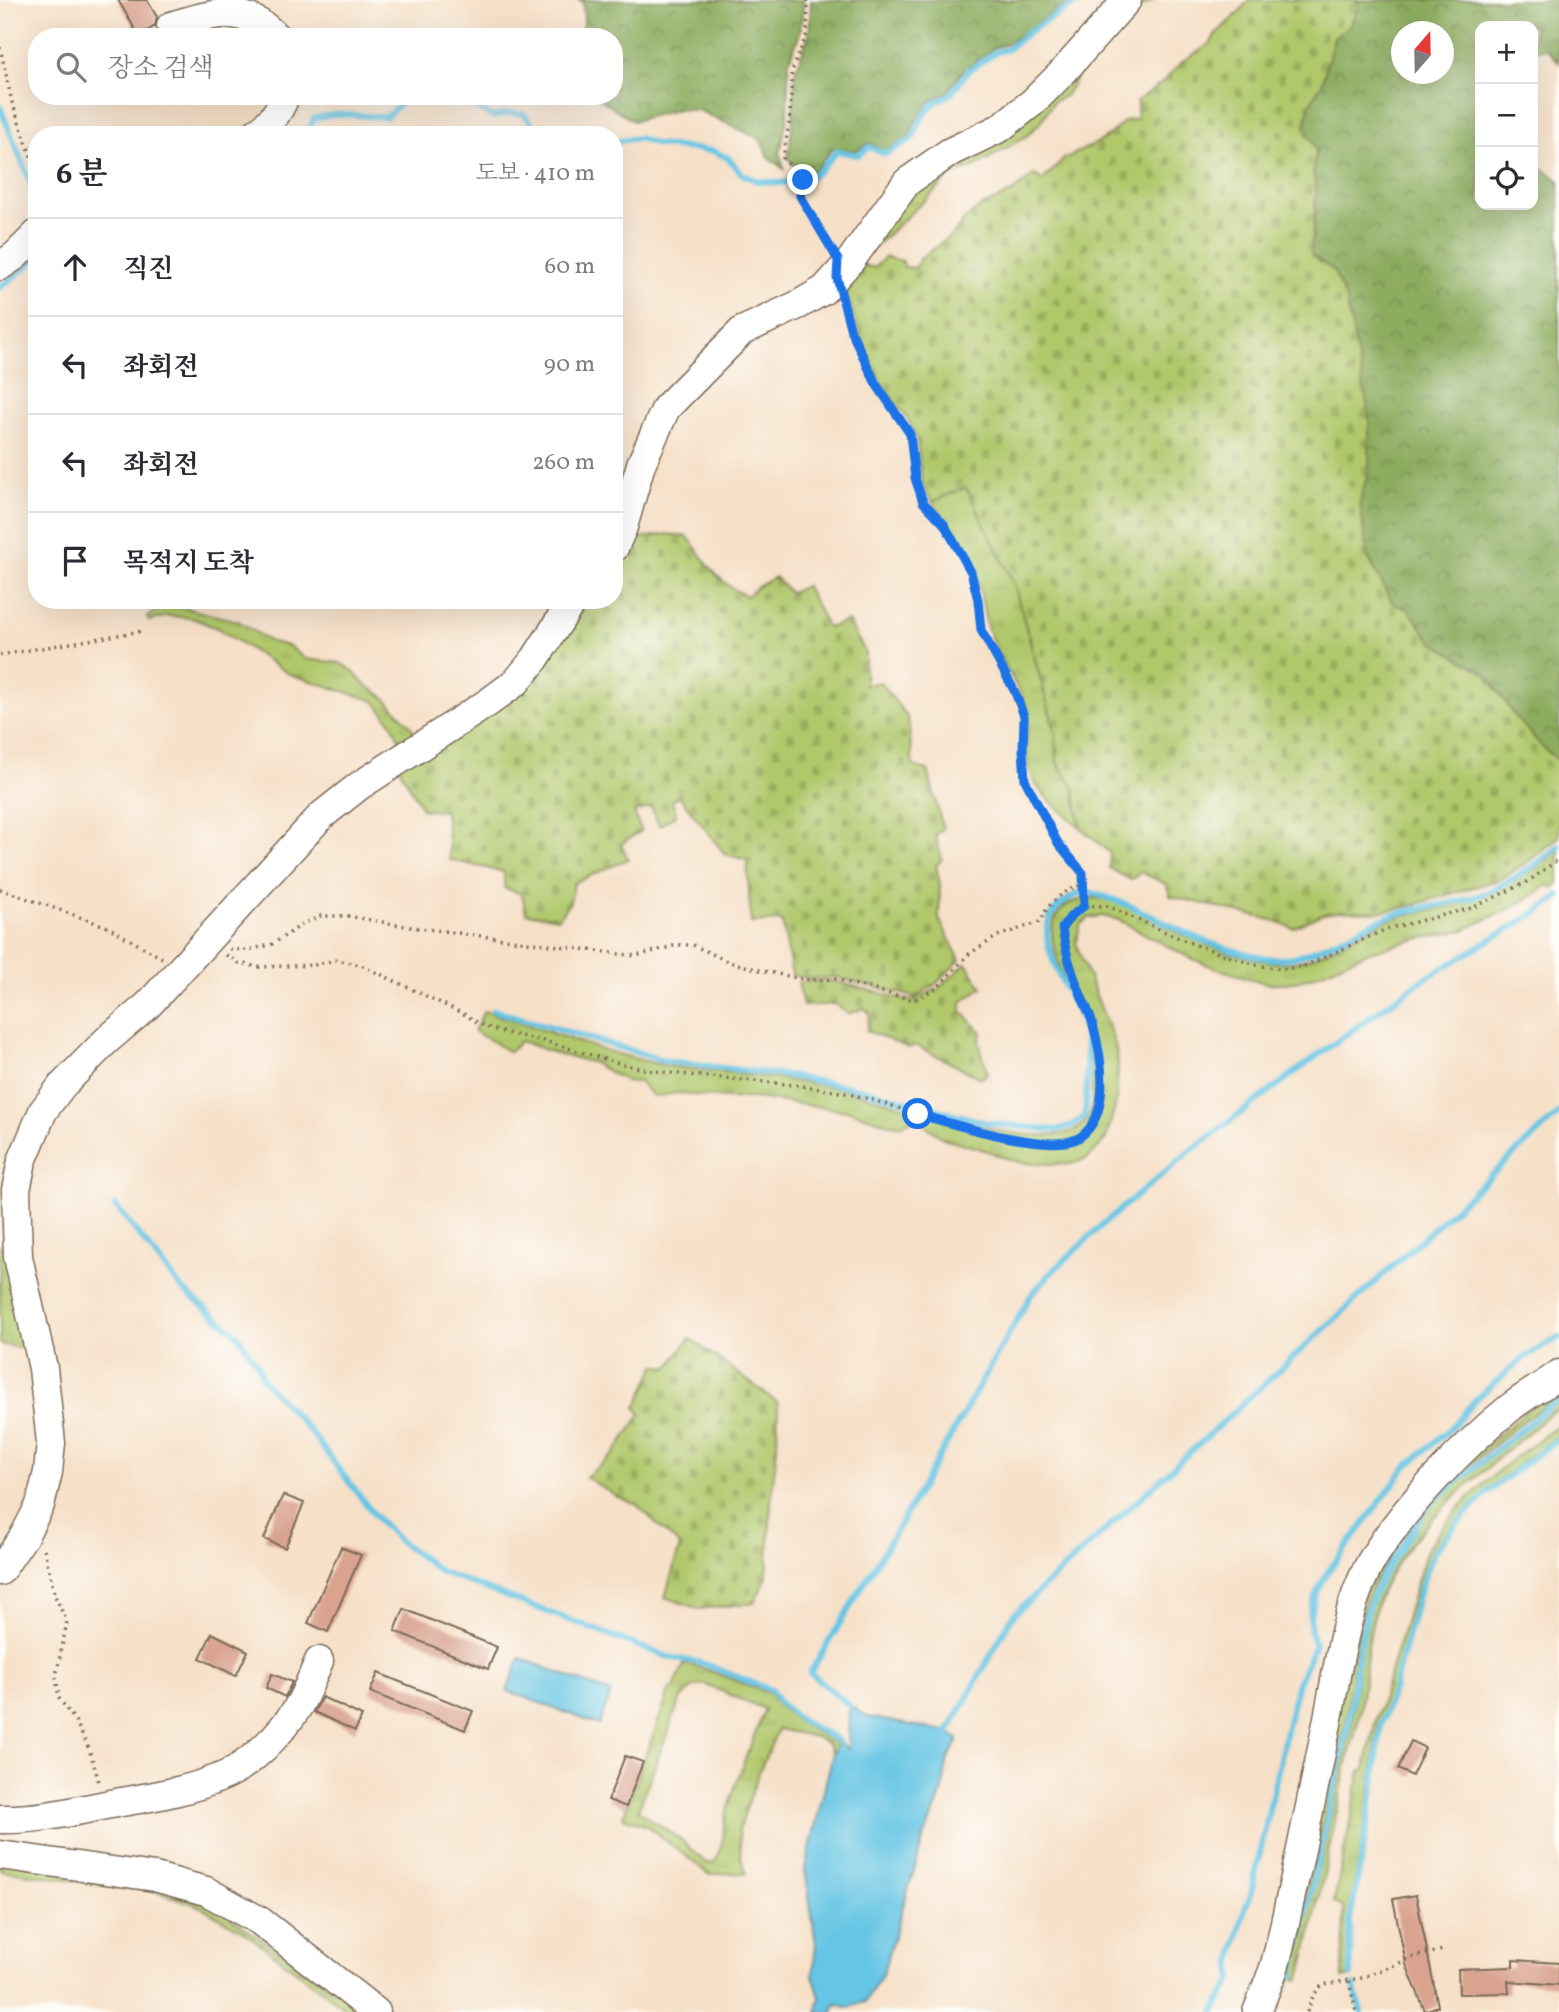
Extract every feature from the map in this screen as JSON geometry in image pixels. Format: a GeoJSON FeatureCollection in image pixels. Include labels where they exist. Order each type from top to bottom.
{"type":"FeatureCollection","features":[{"type":"Feature","properties":{"kind":"street"},"geometry":{"type":"LineString","coordinates":[[623,527],[641,464],[666,408],[742,331],[824,290],[837,278],[906,182],[950,152],[1000,128],[1033,102],[1127,0]]}},
{"type":"Feature","properties":{"kind":"street"},"geometry":{"type":"LineString","coordinates":[[171,26],[211,14],[238,15],[261,22],[267,28]]}},
{"type":"Feature","properties":{"kind":"street"},"geometry":{"type":"LineString","coordinates":[[266,126],[282,105]]}},
{"type":"Feature","properties":{"kind":"street"},"geometry":{"type":"LineString","coordinates":[[0,266],[28,243]]}},
{"type":"Feature","properties":{"kind":"street"},"geometry":{"type":"LineString","coordinates":[[0,1571],[24,1536],[40,1505],[48,1472],[51,1443],[43,1368],[19,1257],[16,1190],[22,1161],[43,1111],[61,1087],[107,1040],[148,1005],[321,816],[359,786],[516,682],[567,609]]}},
{"type":"Feature","properties":{"kind":"street"},"geometry":{"type":"LineString","coordinates":[[1257,2012],[1281,1941],[1337,1672],[1360,1583],[1374,1556],[1408,1509],[1442,1473],[1492,1423],[1559,1374]]}},
{"type":"Feature","properties":{"kind":"street"},"geometry":{"type":"LineString","coordinates":[[0,1819],[47,1817],[191,1786],[226,1774],[252,1757],[297,1709],[319,1661]]}},
{"type":"Feature","properties":{"kind":"street"},"geometry":{"type":"LineString","coordinates":[[0,1855],[155,1877],[206,1891],[260,1921],[376,2012]]}},
{"type":"Feature","properties":{"kind":"path"},"geometry":{"type":"LineString","coordinates":[[808,0],[807,34],[792,71],[790,118],[783,158],[803,180],[800,196],[838,260],[837,278],[851,331],[876,384],[910,434],[915,478],[923,502],[944,524],[971,572],[978,600],[981,630],[1014,690],[1024,716],[1025,780],[1058,843],[1083,873],[1084,906]]}},
{"type":"Feature","properties":{"kind":"path"},"geometry":{"type":"LineString","coordinates":[[0,47],[12,102],[28,147]]}},
{"type":"Feature","properties":{"kind":"path"},"geometry":{"type":"LineString","coordinates":[[0,655],[142,631]]}},
{"type":"Feature","properties":{"kind":"path"},"geometry":{"type":"LineString","coordinates":[[207,942],[239,963],[259,967],[314,965],[336,960],[361,965],[468,1016],[481,1027],[547,1041],[645,1069],[814,1088],[855,1096],[966,1128],[1038,1143],[1065,1142],[1079,1138],[1092,1125],[1099,1106],[1101,1089],[1100,1059],[1093,1023],[1065,950],[1062,928],[1071,916],[1084,906],[1107,906],[1188,942],[1256,965],[1282,969],[1302,967],[1387,929],[1472,908],[1529,881],[1559,859]]}},
{"type":"Feature","properties":{"kind":"path"},"geometry":{"type":"LineString","coordinates":[[207,942],[223,948],[247,950],[271,945],[303,923],[320,916],[348,916],[411,927],[636,956],[677,945],[693,944],[729,962],[807,980],[835,979],[913,1000],[937,988],[969,954],[998,936],[1040,922],[1045,909],[1056,899],[1069,889],[1084,884]]}},
{"type":"Feature","properties":{"kind":"path"},"geometry":{"type":"LineString","coordinates":[[0,889],[108,927],[181,969]]}},
{"type":"Feature","properties":{"kind":"path"},"geometry":{"type":"LineString","coordinates":[[43,1543],[55,1596],[67,1622],[55,1676],[59,1698],[76,1722],[89,1749],[106,1805]]}},
{"type":"Feature","properties":{"kind":"path"},"geometry":{"type":"LineString","coordinates":[[1307,2012],[1313,1996],[1322,1985],[1349,1981],[1417,1956],[1444,1950]]}},
{"type":"Feature","properties":{"kind":"path"},"geometry":{"type":"LineString","coordinates":[[1349,1981],[1356,2012]]}},
{"type":"Feature","properties":{"kind":"green space"},"geometry":{"type":"Polygon","coordinates":[[[578,0],[804,0],[800,33],[789,62],[787,119],[780,153],[784,169],[769,158],[760,139],[698,110],[679,109],[633,121],[609,105],[623,105],[623,28],[582,28],[583,2],[578,0]]]}},
{"type":"Feature","properties":{"kind":"green space"},"geometry":{"type":"Polygon","coordinates":[[[811,0],[1073,0],[1007,44],[995,47],[962,72],[947,93],[931,101],[915,122],[909,137],[884,152],[870,143],[855,151],[833,148],[815,170],[804,176],[788,158],[795,72],[809,34],[811,0]]]}},
{"type":"Feature","properties":{"kind":"green space"},"geometry":{"type":"Polygon","coordinates":[[[1137,0],[1153,0],[1130,15],[1105,47],[1083,68],[1065,96],[1054,101],[1028,135],[976,166],[953,174],[857,263],[908,190],[1137,0]]]}},
{"type":"Feature","properties":{"kind":"green space"},"geometry":{"type":"Polygon","coordinates":[[[1248,0],[1356,0],[1357,9],[1350,25],[1334,37],[1322,83],[1309,106],[1305,127],[1316,150],[1311,255],[1334,271],[1346,299],[1369,413],[1369,468],[1360,501],[1367,555],[1392,603],[1409,610],[1432,642],[1487,675],[1514,715],[1543,748],[1559,761],[1559,837],[1525,864],[1501,879],[1410,906],[1378,912],[1338,911],[1320,915],[1293,928],[1271,920],[1170,896],[1166,884],[1141,872],[1131,880],[1109,868],[1110,853],[1081,828],[1074,788],[1057,762],[1056,734],[1014,584],[966,487],[932,502],[923,484],[915,435],[874,369],[843,283],[857,263],[874,268],[885,257],[903,261],[904,267],[915,268],[920,259],[953,234],[965,219],[980,207],[1011,193],[1034,175],[1043,180],[1064,159],[1103,140],[1126,120],[1137,119],[1137,101],[1163,82],[1183,61],[1210,44],[1248,0]]]}},
{"type":"Feature","properties":{"kind":"green space"},"geometry":{"type":"Polygon","coordinates":[[[1356,0],[1559,0],[1559,63],[1546,48],[1538,50],[1538,21],[1475,21],[1475,210],[1538,210],[1538,165],[1559,180],[1559,761],[1543,748],[1514,715],[1487,675],[1432,642],[1409,610],[1392,603],[1367,555],[1360,501],[1369,468],[1334,271],[1311,255],[1316,150],[1305,127],[1309,106],[1322,83],[1334,37],[1350,25],[1357,9],[1356,0]]]}},
{"type":"Feature","properties":{"kind":"green space"},"geometry":{"type":"Polygon","coordinates":[[[966,486],[1014,584],[1056,734],[1057,762],[1074,788],[1081,828],[1036,785],[1027,762],[1028,719],[1023,700],[991,638],[977,578],[966,552],[932,502],[966,486]]]}},
{"type":"Feature","properties":{"kind":"green space"},"geometry":{"type":"Polygon","coordinates":[[[667,534],[688,537],[720,579],[737,591],[747,596],[775,577],[790,593],[806,586],[828,628],[848,621],[865,652],[865,685],[880,682],[908,718],[913,766],[928,770],[943,829],[935,835],[942,859],[936,866],[940,884],[939,919],[960,960],[935,985],[914,997],[835,977],[808,979],[792,975],[782,921],[751,923],[747,860],[725,854],[679,796],[672,800],[676,815],[659,826],[651,807],[634,812],[641,831],[621,844],[628,859],[574,883],[570,902],[558,918],[526,913],[522,894],[504,888],[504,872],[450,860],[445,811],[423,810],[397,764],[480,718],[572,609],[623,609],[623,538],[624,536],[634,539],[667,534]]]}},
{"type":"Feature","properties":{"kind":"green space"},"geometry":{"type":"Polygon","coordinates":[[[188,609],[238,621],[271,642],[289,646],[305,659],[340,663],[383,696],[410,725],[418,740],[402,745],[392,724],[375,701],[289,674],[217,628],[192,618],[168,616],[149,621],[147,618],[155,611],[188,609]]]}},
{"type":"Feature","properties":{"kind":"green space"},"geometry":{"type":"Polygon","coordinates":[[[1559,850],[1559,883],[1553,888],[1549,885],[1517,905],[1464,930],[1366,953],[1311,977],[1287,983],[1269,984],[1218,969],[1190,958],[1119,920],[1102,916],[1088,918],[1080,925],[1076,944],[1115,1044],[1118,1063],[1116,1103],[1106,1139],[1087,1159],[1071,1164],[1014,1161],[943,1138],[920,1122],[912,1120],[902,1125],[889,1124],[850,1111],[755,1098],[676,1093],[654,1097],[639,1082],[626,1081],[591,1062],[520,1041],[510,1052],[474,1031],[484,1011],[596,1047],[663,1065],[828,1086],[967,1124],[1004,1131],[1037,1135],[1064,1133],[1087,1120],[1093,1095],[1089,1036],[1065,981],[1052,939],[1054,922],[1063,908],[1083,899],[1108,900],[1133,908],[1180,933],[1225,951],[1266,961],[1292,963],[1312,957],[1394,918],[1458,904],[1489,893],[1518,878],[1559,850]]]}},
{"type":"Feature","properties":{"kind":"green space"},"geometry":{"type":"Polygon","coordinates":[[[966,963],[982,987],[962,1002],[962,1012],[982,1032],[979,1042],[988,1074],[981,1078],[915,1045],[909,1048],[867,1031],[870,1014],[865,1008],[848,1014],[835,1004],[803,1006],[798,982],[834,981],[910,1001],[938,989],[966,963]]]}},
{"type":"Feature","properties":{"kind":"green space"},"geometry":{"type":"Polygon","coordinates":[[[0,1245],[15,1259],[28,1350],[0,1344],[0,1245]]]}},
{"type":"Feature","properties":{"kind":"green space"},"geometry":{"type":"Polygon","coordinates":[[[690,1338],[778,1403],[767,1577],[754,1603],[699,1609],[665,1597],[680,1546],[637,1505],[616,1496],[586,1477],[613,1455],[641,1414],[636,1408],[656,1365],[669,1367],[690,1338]]]}},
{"type":"Feature","properties":{"kind":"green space"},"geometry":{"type":"Polygon","coordinates":[[[1559,1383],[1559,1395],[1518,1425],[1445,1486],[1400,1540],[1373,1585],[1360,1622],[1346,1721],[1289,1972],[1292,1977],[1275,2012],[1264,2012],[1366,1589],[1435,1489],[1559,1383]]]}},
{"type":"Feature","properties":{"kind":"green space"},"geometry":{"type":"Polygon","coordinates":[[[1559,1401],[1559,1409],[1549,1414],[1463,1489],[1422,1530],[1389,1576],[1381,1592],[1371,1626],[1358,1722],[1298,1980],[1294,1978],[1352,1723],[1358,1668],[1370,1608],[1383,1577],[1432,1505],[1559,1401]]]}},
{"type":"Feature","properties":{"kind":"green space"},"geometry":{"type":"Polygon","coordinates":[[[1559,1425],[1559,1435],[1486,1492],[1431,1551],[1392,1689],[1378,1727],[1349,1918],[1349,1976],[1343,1978],[1344,1908],[1334,1902],[1360,1772],[1365,1769],[1375,1723],[1427,1549],[1470,1496],[1504,1466],[1559,1425]]]}},
{"type":"Feature","properties":{"kind":"green space"},"geometry":{"type":"Polygon","coordinates":[[[684,1664],[702,1668],[769,1693],[779,1706],[800,1723],[838,1744],[833,1753],[828,1744],[816,1737],[778,1729],[759,1772],[739,1830],[741,1857],[746,1873],[709,1874],[647,1826],[623,1817],[670,1689],[674,1687],[684,1664]],[[703,1684],[693,1687],[681,1698],[638,1810],[681,1840],[706,1863],[714,1863],[718,1857],[727,1811],[765,1709],[703,1684]]]}},
{"type":"Feature","properties":{"kind":"green space"},"geometry":{"type":"Polygon","coordinates":[[[0,1859],[206,1900],[365,2012],[350,2012],[243,1931],[199,1906],[157,1892],[0,1870],[0,1859]]]}},
{"type":"Feature","properties":{"kind":"water"},"geometry":{"type":"Polygon","coordinates":[[[520,1658],[611,1693],[599,1725],[507,1691],[520,1658]]]}},
{"type":"Feature","properties":{"kind":"water"},"geometry":{"type":"Polygon","coordinates":[[[849,1705],[868,1717],[948,1732],[958,1739],[947,1762],[942,1793],[925,1834],[882,1975],[865,2002],[848,2008],[836,2003],[833,2012],[817,2012],[820,1997],[813,1976],[816,1943],[805,1869],[833,1753],[839,1741],[848,1749],[849,1705]]]}},
{"type":"Feature","properties":{"kind":"building"},"geometry":{"type":"Polygon","coordinates":[[[118,0],[147,0],[157,17],[152,28],[134,28],[118,0]]]}},
{"type":"Feature","properties":{"kind":"building"},"geometry":{"type":"Polygon","coordinates":[[[283,1495],[304,1503],[285,1548],[264,1539],[283,1495]]]}},
{"type":"Feature","properties":{"kind":"building"},"geometry":{"type":"Polygon","coordinates":[[[341,1547],[361,1555],[328,1632],[308,1623],[341,1547]]]}},
{"type":"Feature","properties":{"kind":"building"},"geometry":{"type":"Polygon","coordinates":[[[404,1609],[497,1647],[488,1669],[395,1631],[404,1609]]]}},
{"type":"Feature","properties":{"kind":"building"},"geometry":{"type":"Polygon","coordinates":[[[212,1633],[248,1651],[236,1676],[200,1658],[212,1633]]]}},
{"type":"Feature","properties":{"kind":"building"},"geometry":{"type":"Polygon","coordinates":[[[378,1673],[473,1711],[465,1730],[370,1692],[378,1673]]]}},
{"type":"Feature","properties":{"kind":"building"},"geometry":{"type":"Polygon","coordinates":[[[272,1674],[292,1682],[285,1697],[266,1688],[272,1674]]]}},
{"type":"Feature","properties":{"kind":"building"},"geometry":{"type":"Polygon","coordinates":[[[322,1697],[362,1716],[355,1731],[314,1712],[322,1697]]]}},
{"type":"Feature","properties":{"kind":"building"},"geometry":{"type":"Polygon","coordinates":[[[1411,1741],[1425,1748],[1412,1776],[1398,1769],[1411,1741]]]}},
{"type":"Feature","properties":{"kind":"building"},"geometry":{"type":"Polygon","coordinates":[[[625,1756],[643,1762],[626,1807],[608,1800],[625,1756]]]}},
{"type":"Feature","properties":{"kind":"building"},"geometry":{"type":"Polygon","coordinates":[[[1416,1895],[1438,2006],[1425,2011],[1406,1964],[1393,1899],[1416,1895]]]}},
{"type":"Feature","properties":{"kind":"building"},"geometry":{"type":"Polygon","coordinates":[[[1513,1960],[1559,1963],[1559,1985],[1508,1981],[1509,1993],[1459,1994],[1458,1969],[1513,1967],[1513,1960]]]}},
{"type":"Feature","properties":{"kind":"waterway"},"geometry":{"type":"LineString","coordinates":[[623,140],[638,138],[658,145],[713,151],[728,158],[742,174],[757,181],[779,183],[803,180],[818,172],[837,151],[858,155],[869,147],[885,154],[912,139],[922,118],[933,104],[951,94],[968,71],[996,52],[1008,49],[1028,32],[1081,0]]}},
{"type":"Feature","properties":{"kind":"waterway"},"geometry":{"type":"LineString","coordinates":[[310,126],[314,118],[337,114],[386,117],[399,105]]}},
{"type":"Feature","properties":{"kind":"waterway"},"geometry":{"type":"LineString","coordinates":[[472,105],[493,117],[508,113],[524,114],[534,126]]}},
{"type":"Feature","properties":{"kind":"waterway"},"geometry":{"type":"LineString","coordinates":[[0,107],[28,177]]}},
{"type":"Feature","properties":{"kind":"waterway"},"geometry":{"type":"LineString","coordinates":[[0,287],[28,266]]}},
{"type":"Feature","properties":{"kind":"waterway"},"geometry":{"type":"LineString","coordinates":[[493,1010],[666,1061],[790,1076],[865,1090],[987,1123],[1057,1130],[1073,1125],[1084,1117],[1086,1105],[1087,1058],[1084,1030],[1056,969],[1047,937],[1049,922],[1056,909],[1072,897],[1083,891],[1098,895],[1212,944],[1266,958],[1282,959],[1313,951],[1390,916],[1481,895],[1527,870],[1559,846]]}},
{"type":"Feature","properties":{"kind":"waterway"},"geometry":{"type":"LineString","coordinates":[[849,1705],[810,1673],[908,1511],[1031,1295],[1104,1223],[1189,1152],[1418,983],[1559,896]]}},
{"type":"Feature","properties":{"kind":"waterway"},"geometry":{"type":"LineString","coordinates":[[948,1732],[1013,1615],[1559,1113]]}},
{"type":"Feature","properties":{"kind":"waterway"},"geometry":{"type":"LineString","coordinates":[[115,1205],[182,1289],[237,1334],[258,1365],[263,1380],[309,1430],[375,1516],[398,1540],[441,1572],[668,1657],[702,1663],[771,1690],[780,1703],[800,1720],[839,1741]]}},
{"type":"Feature","properties":{"kind":"waterway"},"geometry":{"type":"LineString","coordinates":[[1214,2012],[1232,1980],[1232,1961],[1251,1894],[1288,1722],[1298,1683],[1315,1644],[1311,1634],[1310,1614],[1315,1596],[1327,1573],[1406,1467],[1451,1428],[1477,1398],[1525,1357],[1559,1337]]}},
{"type":"Feature","properties":{"kind":"waterway"},"geometry":{"type":"LineString","coordinates":[[1292,1977],[1349,1721],[1368,1608],[1382,1576],[1431,1503],[1559,1399]]}},
{"type":"Feature","properties":{"kind":"waterway"},"geometry":{"type":"LineString","coordinates":[[1351,1975],[1350,1921],[1372,1798],[1381,1726],[1420,1589],[1434,1552],[1489,1491],[1559,1438]]}},
{"type":"Feature","properties":{"kind":"waterway"},"geometry":{"type":"LineString","coordinates":[[1354,1985],[1361,2012]]}},
{"type":"Feature","properties":{"kind":"route"},"geometry":{"type":"LineString","coordinates":[[803,180],[800,196],[838,260],[837,278],[851,331],[876,384],[910,434],[915,478],[923,502],[944,524],[971,572],[978,600],[981,630],[1014,690],[1024,716],[1025,780],[1058,843],[1083,873],[1084,906],[1071,916],[1062,928],[1065,950],[1093,1023],[1100,1059],[1099,1106],[1092,1125],[1079,1138],[1065,1142],[1038,1143],[966,1128],[918,1114]]}}]}
